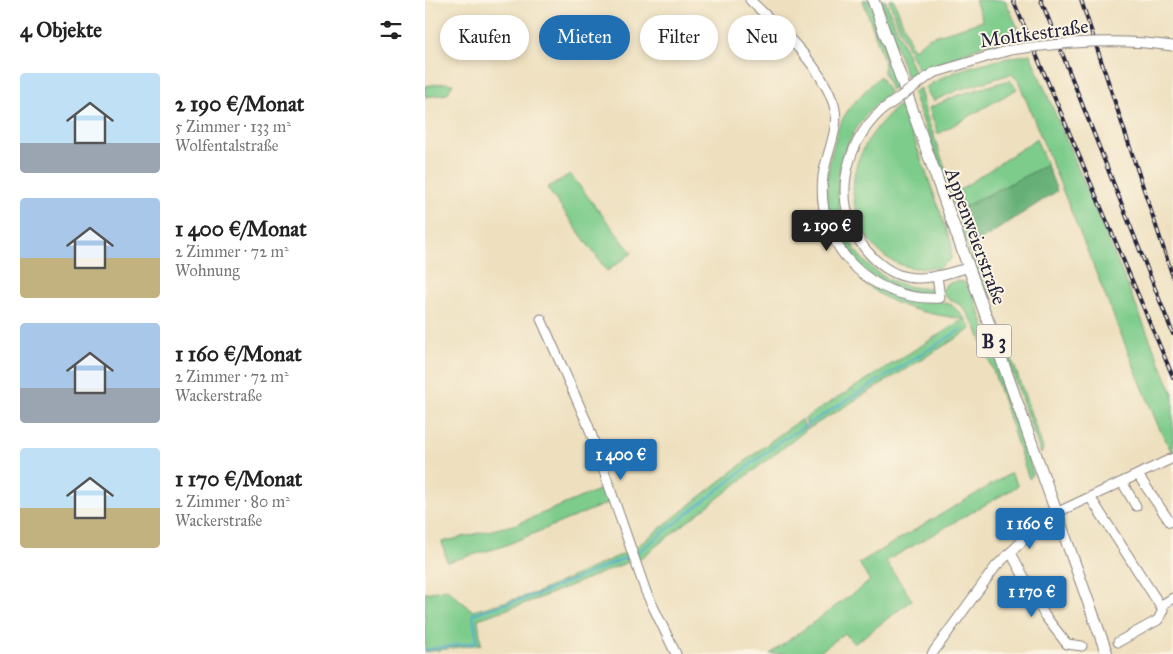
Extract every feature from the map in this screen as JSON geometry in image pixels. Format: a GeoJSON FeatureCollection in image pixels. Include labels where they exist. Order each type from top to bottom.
{"type":"FeatureCollection","features":[{"type":"Feature","properties":{"kind":"main road","name":"Appenweierstraße"},"geometry":{"type":"LineString","coordinates":[[873,0],[967,268],[1056,513]]}},
{"type":"Feature","properties":{"kind":"main road","name":"B 3"},"geometry":{"type":"LineString","coordinates":[[1056,513],[1107,654]]}},
{"type":"Feature","properties":{"kind":"street"},"geometry":{"type":"LineString","coordinates":[[750,0],[803,53],[833,102],[836,114],[835,125],[823,176],[823,202],[827,224],[841,252],[855,268],[871,281],[907,296],[940,298],[937,276]]}},
{"type":"Feature","properties":{"kind":"street","name":"Moltkestraße"},"geometry":{"type":"LineString","coordinates":[[967,268],[937,276],[905,277],[889,270],[874,259],[852,230],[844,195],[852,151],[862,132],[882,110],[933,73],[1010,50],[1086,41],[1148,42],[1173,46]]}},
{"type":"Feature","properties":{"kind":"street"},"geometry":{"type":"LineString","coordinates":[[541,320],[589,424],[646,592],[676,654]]}},
{"type":"Feature","properties":{"kind":"street"},"geometry":{"type":"LineString","coordinates":[[932,654],[996,566],[1033,531],[1056,513],[1173,458]]}},
{"type":"Feature","properties":{"kind":"street"},"geometry":{"type":"LineString","coordinates":[[1138,475],[1170,522]]}},
{"type":"Feature","properties":{"kind":"street"},"geometry":{"type":"LineString","coordinates":[[1122,482],[1136,505]]}},
{"type":"Feature","properties":{"kind":"street"},"geometry":{"type":"LineString","coordinates":[[1090,497],[1163,610],[1157,620],[1118,642]]}},
{"type":"Feature","properties":{"kind":"street"},"geometry":{"type":"LineString","coordinates":[[1011,553],[1054,630],[1067,644],[1082,646]]}},
{"type":"Feature","properties":{"kind":"street"},"geometry":{"type":"LineString","coordinates":[[1160,606],[1173,598]]}},
{"type":"Feature","properties":{"kind":"green space"},"geometry":{"type":"Polygon","coordinates":[[[863,0],[869,0],[899,84],[891,90],[884,72],[884,60],[863,0]]]}},
{"type":"Feature","properties":{"kind":"green space"},"geometry":{"type":"Polygon","coordinates":[[[880,0],[885,0],[915,74],[907,78],[880,0]]]}},
{"type":"Feature","properties":{"kind":"green space"},"geometry":{"type":"Polygon","coordinates":[[[889,0],[894,0],[913,50],[928,38],[983,21],[975,0],[1005,0],[1022,37],[981,46],[919,72],[889,0]]]}},
{"type":"Feature","properties":{"kind":"green space"},"geometry":{"type":"Polygon","coordinates":[[[1030,54],[1173,394],[1173,454],[1159,428],[1018,80],[1011,74],[958,90],[933,101],[925,88],[962,69],[1030,54]]]}},
{"type":"Feature","properties":{"kind":"green space"},"geometry":{"type":"Polygon","coordinates":[[[880,76],[889,92],[870,110],[847,146],[841,165],[838,185],[839,206],[844,226],[852,244],[864,260],[879,274],[898,283],[916,288],[935,289],[936,293],[929,296],[906,291],[883,282],[864,270],[849,256],[838,238],[831,219],[827,198],[828,176],[839,126],[852,105],[880,76]]]}},
{"type":"Feature","properties":{"kind":"green space"},"geometry":{"type":"Polygon","coordinates":[[[1010,80],[1017,89],[938,134],[929,108],[958,95],[1010,80]]]}},
{"type":"Feature","properties":{"kind":"green space"},"geometry":{"type":"Polygon","coordinates":[[[445,83],[453,84],[447,94],[425,97],[425,86],[445,83]]]}},
{"type":"Feature","properties":{"kind":"green space"},"geometry":{"type":"Polygon","coordinates":[[[920,88],[925,111],[1043,448],[1041,454],[913,93],[920,88]]]}},
{"type":"Feature","properties":{"kind":"green space"},"geometry":{"type":"Polygon","coordinates":[[[904,101],[909,125],[952,245],[951,259],[936,270],[934,267],[912,268],[894,262],[878,251],[866,235],[858,217],[854,198],[854,177],[859,158],[867,142],[878,126],[904,101]]]}},
{"type":"Feature","properties":{"kind":"green space"},"geometry":{"type":"Polygon","coordinates":[[[1036,139],[1047,165],[964,207],[958,191],[1036,139]]]}},
{"type":"Feature","properties":{"kind":"green space"},"geometry":{"type":"Polygon","coordinates":[[[1047,165],[1057,191],[975,244],[964,207],[1047,165]]]}},
{"type":"Feature","properties":{"kind":"green space"},"geometry":{"type":"Polygon","coordinates":[[[570,174],[632,253],[607,271],[547,188],[570,174]]]}},
{"type":"Feature","properties":{"kind":"green space"},"geometry":{"type":"Polygon","coordinates":[[[956,281],[964,282],[973,293],[1016,416],[1033,474],[1029,479],[993,370],[976,327],[962,306],[947,298],[942,291],[946,284],[956,281]]]}},
{"type":"Feature","properties":{"kind":"green space"},"geometry":{"type":"Polygon","coordinates":[[[864,282],[952,305],[965,318],[971,329],[808,429],[805,418],[964,319],[937,315],[898,304],[875,291],[864,282]]]}},
{"type":"Feature","properties":{"kind":"green space"},"geometry":{"type":"Polygon","coordinates":[[[802,419],[806,430],[638,560],[634,549],[802,419]]]}},
{"type":"Feature","properties":{"kind":"green space"},"geometry":{"type":"Polygon","coordinates":[[[1011,473],[1018,486],[886,561],[912,600],[854,644],[845,633],[817,654],[770,654],[870,581],[859,563],[1011,473]]]}},
{"type":"Feature","properties":{"kind":"green space"},"geometry":{"type":"Polygon","coordinates":[[[608,486],[613,501],[501,547],[447,562],[442,542],[517,524],[608,486]]]}},
{"type":"Feature","properties":{"kind":"green space"},"geometry":{"type":"Polygon","coordinates":[[[630,551],[633,560],[540,598],[478,619],[481,644],[425,652],[425,593],[447,589],[473,611],[536,593],[630,551]]]}},
{"type":"Feature","properties":{"kind":"waterway"},"geometry":{"type":"LineString","coordinates":[[637,553],[781,441],[962,329]]}},
{"type":"Feature","properties":{"kind":"waterway"},"geometry":{"type":"LineString","coordinates":[[425,650],[477,642],[473,614],[539,594],[630,556]]}},
{"type":"Feature","properties":{"kind":"railway"},"geometry":{"type":"LineString","coordinates":[[1013,0],[1173,377]]}},
{"type":"Feature","properties":{"kind":"railway"},"geometry":{"type":"LineString","coordinates":[[1041,0],[1173,334]]}},
{"type":"Feature","properties":{"kind":"railway"},"geometry":{"type":"LineString","coordinates":[[1081,0],[1173,277]]}}]}
